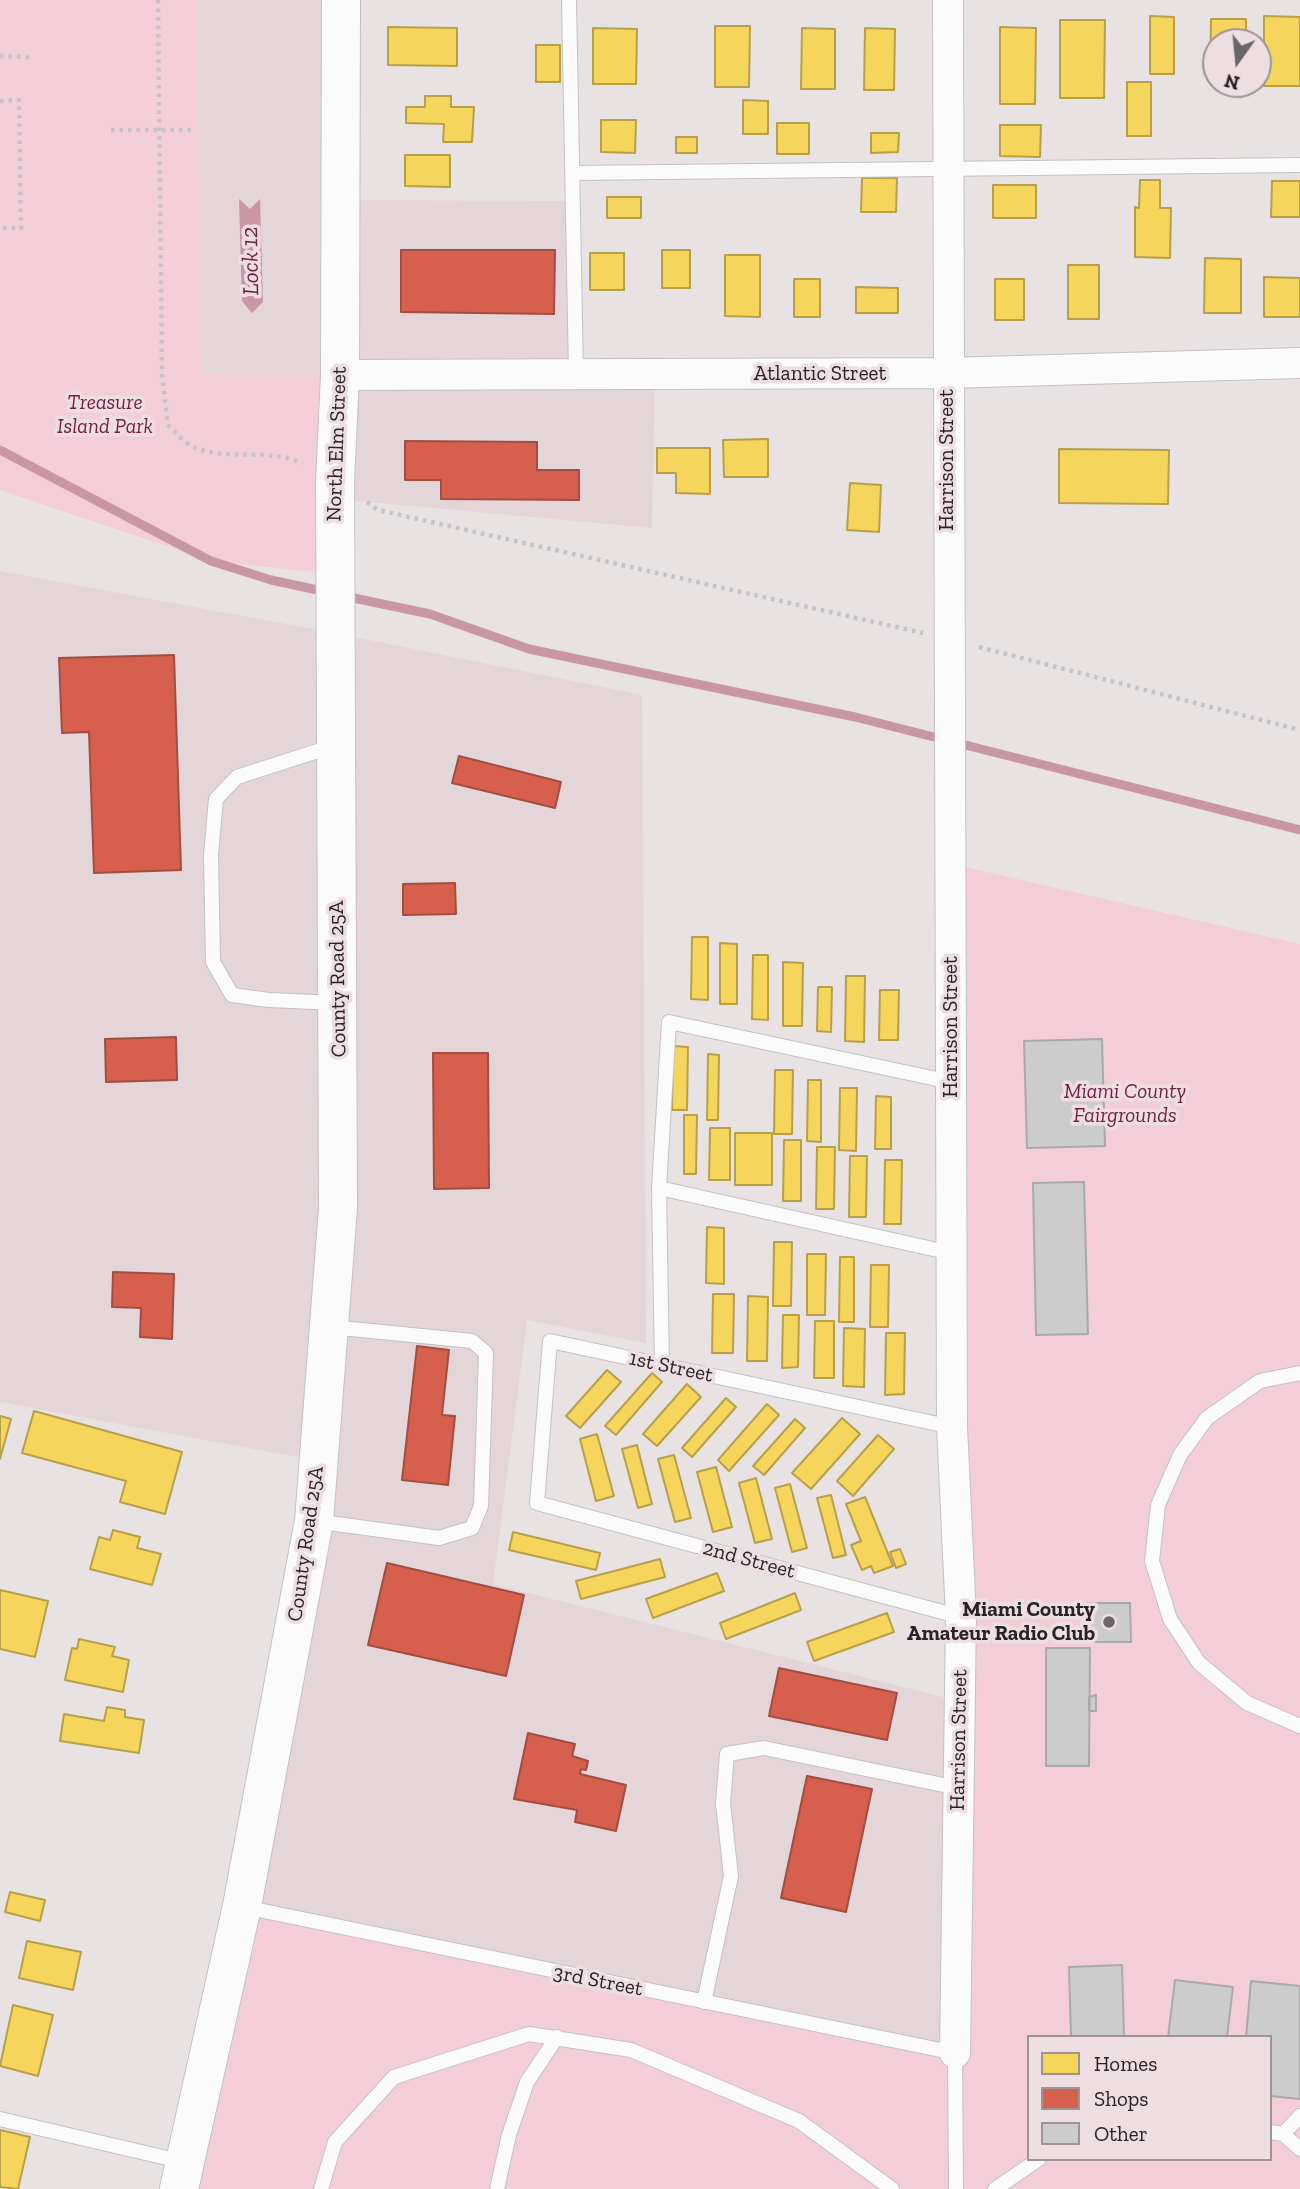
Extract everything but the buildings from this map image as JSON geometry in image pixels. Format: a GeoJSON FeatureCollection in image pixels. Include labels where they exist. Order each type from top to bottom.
{"type":"FeatureCollection","features":[{"type":"Feature","properties":{"kind":"main road","name":"North Elm Street"},"geometry":{"type":"LineString","coordinates":[[337,888],[335,482],[340,374],[341,0]]}},
{"type":"Feature","properties":{"kind":"main road","name":"County Road 25A"},"geometry":{"type":"LineString","coordinates":[[182,2176],[243,1906],[314,1521],[338,1208],[337,888]]}},
{"type":"Feature","properties":{"kind":"street","name":"Harrison Street"},"geometry":{"type":"LineString","coordinates":[[948,0],[952,1427],[961,1617],[955,2053]]}},
{"type":"Feature","properties":{"kind":"street","name":"Atlantic Street"},"geometry":{"type":"LineString","coordinates":[[340,374],[947,373],[1300,363]]}},
{"type":"Feature","properties":{"kind":"lane"},"geometry":{"type":"LineString","coordinates":[[569,0],[576,374]]}},
{"type":"Feature","properties":{"kind":"lane"},"geometry":{"type":"LineString","coordinates":[[572,173],[1300,165]]}},
{"type":"Feature","properties":{"kind":"lane"},"geometry":{"type":"LineString","coordinates":[[336,746],[289,758],[237,777],[216,799],[211,855],[213,962],[232,995],[269,1000],[338,1003]]}},
{"type":"Feature","properties":{"kind":"lane"},"geometry":{"type":"LineString","coordinates":[[662,1365],[659,1188],[669,1022],[951,1082]]}},
{"type":"Feature","properties":{"kind":"lane"},"geometry":{"type":"LineString","coordinates":[[659,1188],[951,1253]]}},
{"type":"Feature","properties":{"kind":"lane"},"geometry":{"type":"LineString","coordinates":[[314,1521],[439,1538],[472,1528],[481,1506],[486,1353],[472,1341],[328,1327]]}},
{"type":"Feature","properties":{"kind":"lane","name":"1st Street"},"geometry":{"type":"LineString","coordinates":[[537,1503],[550,1341],[952,1427]]}},
{"type":"Feature","properties":{"kind":"lane"},"geometry":{"type":"LineString","coordinates":[[1300,1373],[1260,1381],[1207,1418],[1181,1455],[1158,1505],[1152,1561],[1170,1619],[1199,1662],[1247,1703],[1300,1726]]}},
{"type":"Feature","properties":{"kind":"lane","name":"2nd Street"},"geometry":{"type":"LineString","coordinates":[[537,1503],[961,1617]]}},
{"type":"Feature","properties":{"kind":"lane"},"geometry":{"type":"LineString","coordinates":[[704,2002],[731,1877],[723,1803],[727,1754],[764,1748],[958,1788]]}},
{"type":"Feature","properties":{"kind":"lane","name":"3rd Street"},"geometry":{"type":"LineString","coordinates":[[243,1906],[955,2053]]}},
{"type":"Feature","properties":{"kind":"lane"},"geometry":{"type":"LineString","coordinates":[[321,2189],[335,2142],[394,2077],[529,2034],[631,2050],[799,2121],[892,2189]]}},
{"type":"Feature","properties":{"kind":"lane"},"geometry":{"type":"LineString","coordinates":[[497,2189],[509,2135],[527,2082],[557,2038]]}},
{"type":"Feature","properties":{"kind":"lane"},"geometry":{"type":"LineString","coordinates":[[955,2053],[956,2189]]}},
{"type":"Feature","properties":{"kind":"lane"},"geometry":{"type":"LineString","coordinates":[[1300,2116],[1277,2133],[1300,2149]]}},
{"type":"Feature","properties":{"kind":"lane"},"geometry":{"type":"LineString","coordinates":[[0,2119],[182,2176]]}},
{"type":"Feature","properties":{"kind":"lane"},"geometry":{"type":"LineString","coordinates":[[995,2189],[1037,2161]]}},
{"type":"Feature","properties":{"kind":"path"},"geometry":{"type":"LineString","coordinates":[[158,0],[162,375],[168,425],[192,447],[237,457],[291,458],[378,510],[948,639],[1300,730]]}},
{"type":"Feature","properties":{"kind":"path"},"geometry":{"type":"LineString","coordinates":[[0,56],[29,57]]}},
{"type":"Feature","properties":{"kind":"path"},"geometry":{"type":"LineString","coordinates":[[0,101],[19,100],[20,228],[0,228]]}},
{"type":"Feature","properties":{"kind":"path"},"geometry":{"type":"LineString","coordinates":[[111,130],[195,130]]}},
{"type":"Feature","properties":{"kind":"shaded area"},"geometry":{"type":"Polygon","coordinates":[[[197,0],[341,0],[341,200],[573,201],[576,374],[655,374],[652,528],[335,499],[339,375],[201,374],[197,0]]]}},
{"type":"Feature","properties":{"kind":"shaded area"},"geometry":{"type":"Polygon","coordinates":[[[0,571],[335,633],[642,695],[646,1343],[527,1320],[493,1584],[959,1701],[955,2053],[242,1906],[319,1461],[0,1402],[0,571]]]}},
{"type":"Feature","properties":{"kind":"green space","name":"Treasure Island Park"},"geometry":{"type":"Polygon","coordinates":[[[0,0],[197,0],[201,374],[340,375],[335,574],[211,561],[0,490],[0,0]]]}},
{"type":"Feature","properties":{"kind":"green space","name":"Miami County Fairgrounds"},"geometry":{"type":"Polygon","coordinates":[[[952,864],[1300,944],[1300,2189],[179,2189],[242,1906],[955,2053],[952,864]]]}},
{"type":"Feature","properties":{"kind":"water","name":"Lock 12"},"geometry":{"type":"Polygon","coordinates":[[[239,199],[250,209],[260,199],[263,302],[252,313],[242,301],[239,199]]]}},
{"type":"Feature","properties":{"kind":"waterway"},"geometry":{"type":"LineString","coordinates":[[0,450],[211,561],[271,580],[327,592]]}},
{"type":"Feature","properties":{"kind":"waterway"},"geometry":{"type":"LineString","coordinates":[[344,596],[430,614],[529,649],[855,717],[1300,830]]}},
{"type":"Feature","properties":{"kind":"place","name":"Miami County Amateur Radio Club"},"geometry":{"type":"Point","coordinates":[1109,1622]}}]}
